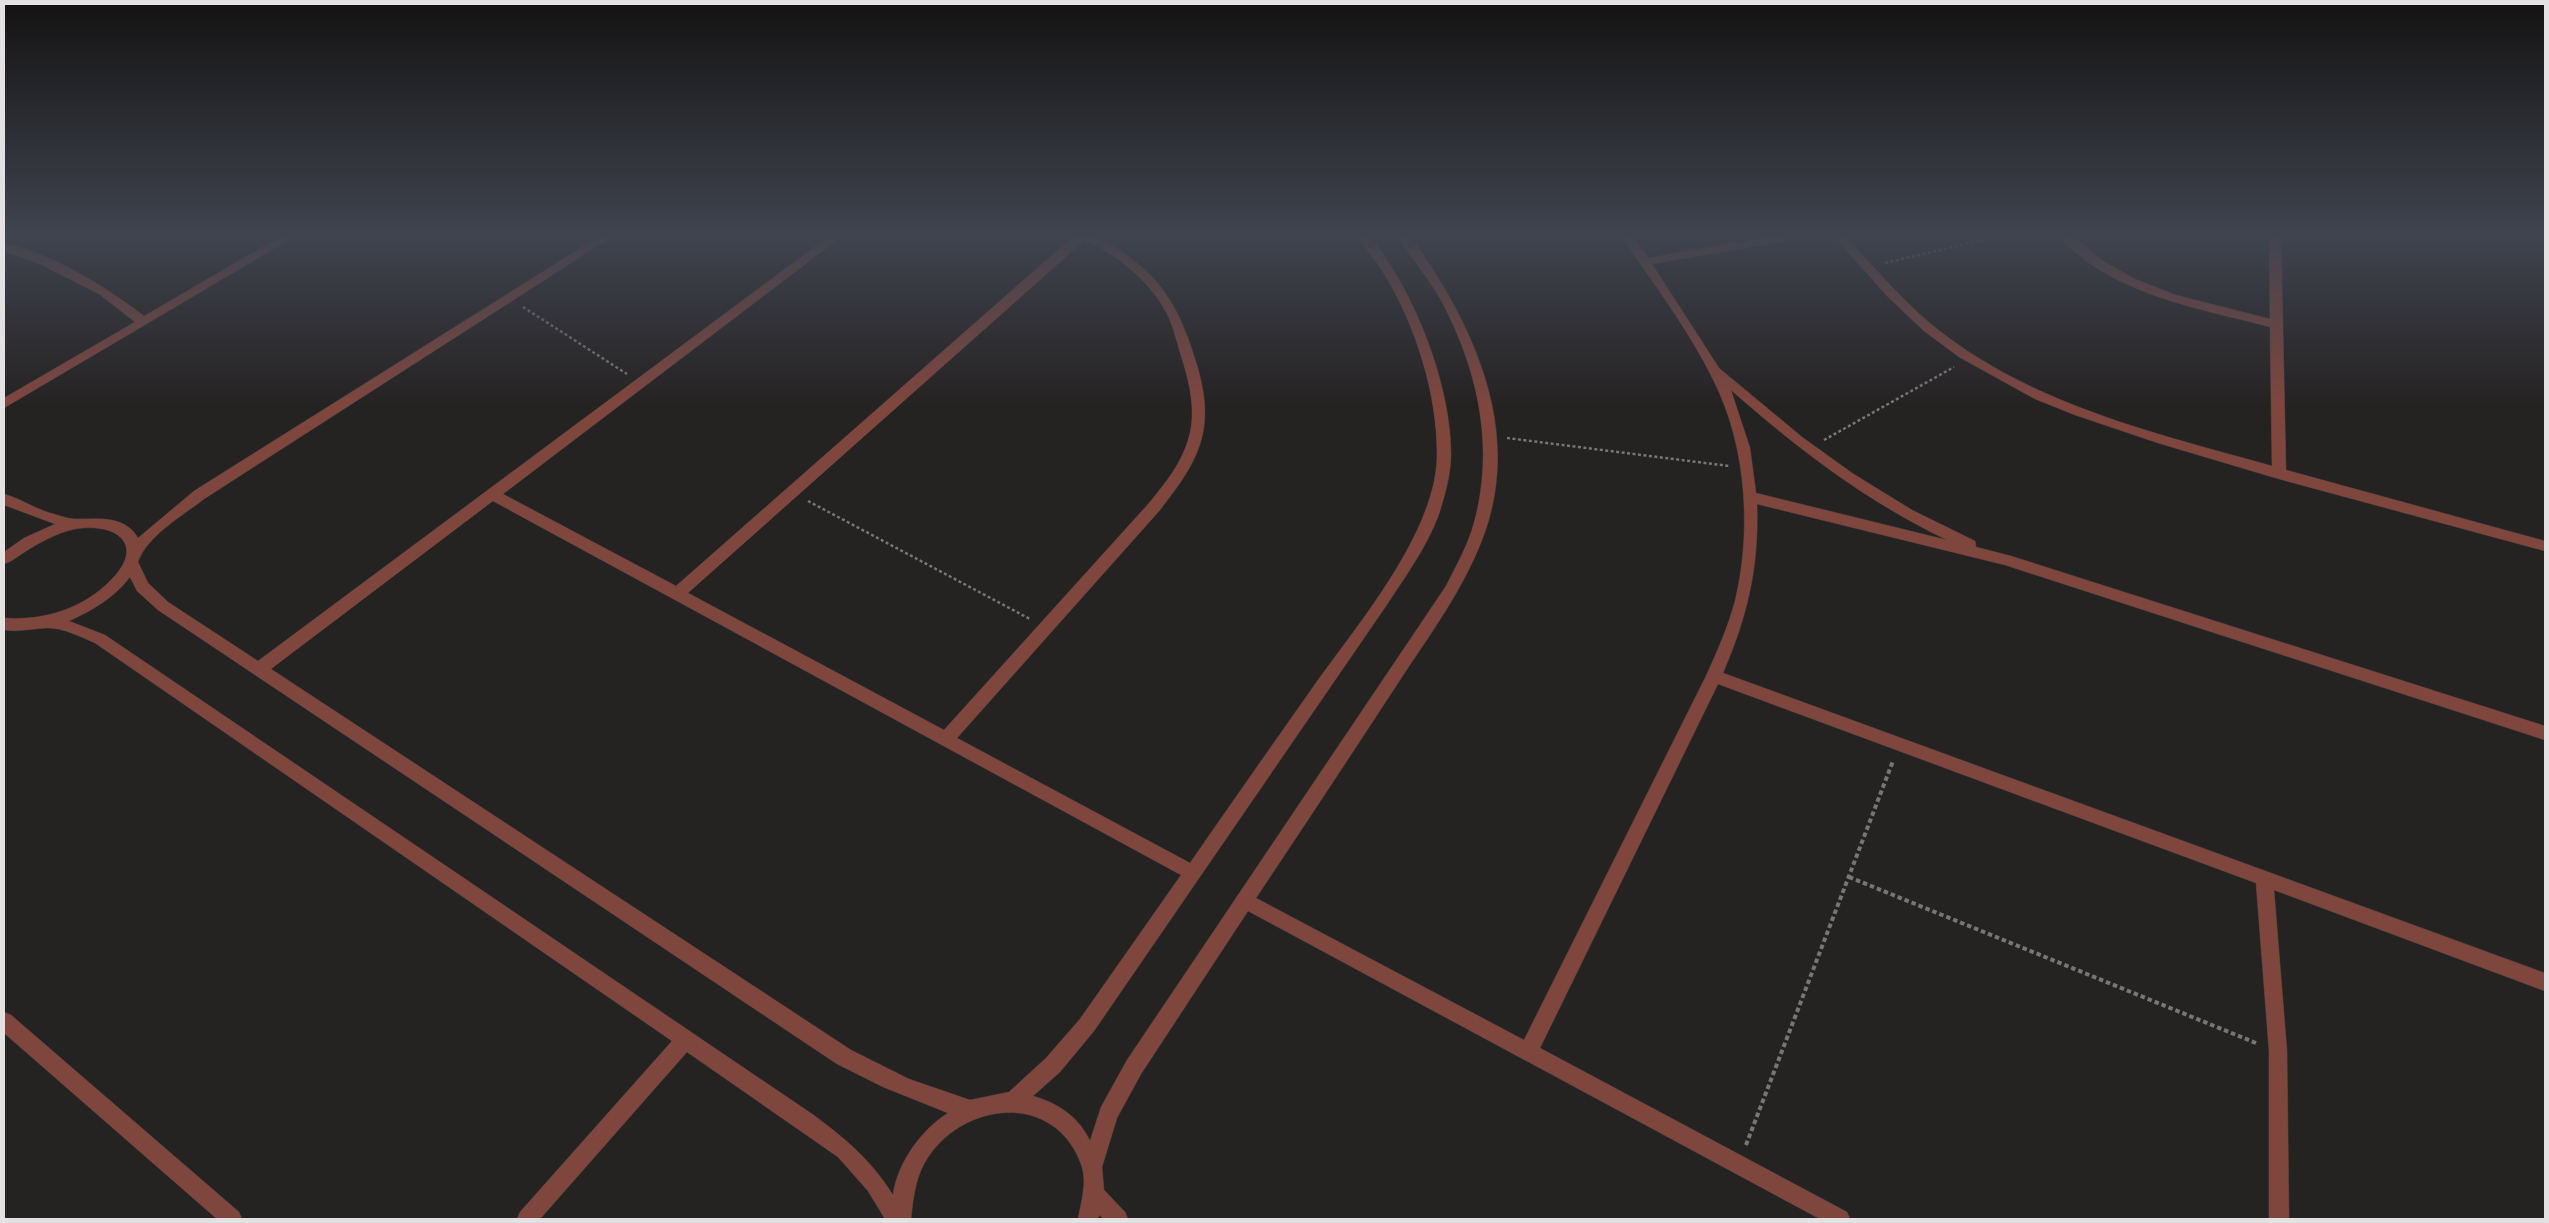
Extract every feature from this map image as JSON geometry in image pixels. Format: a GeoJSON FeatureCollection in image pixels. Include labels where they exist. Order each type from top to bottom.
{"type":"FeatureCollection","features":[{"type":"Feature","properties":{"kind":"street"},"geometry":{"type":"LineString","coordinates":[[104,291],[144,322]]}},
{"type":"Feature","properties":{"kind":"street"},"geometry":{"type":"LineString","coordinates":[[4,404],[196,291]]}},
{"type":"Feature","properties":{"kind":"street"},"geometry":{"type":"LineString","coordinates":[[4,624],[28,625],[48,622],[70,614],[109,591],[123,577],[133,557],[154,531],[199,495],[521,291]]}},
{"type":"Feature","properties":{"kind":"street"},"geometry":{"type":"LineString","coordinates":[[258,670],[762,291]]}},
{"type":"Feature","properties":{"kind":"street"},"geometry":{"type":"LineString","coordinates":[[677,594],[1019,291]]}},
{"type":"Feature","properties":{"kind":"street"},"geometry":{"type":"LineString","coordinates":[[946,739],[1179,476],[1194,445],[1199,414],[1196,384],[1178,326],[1166,303],[1157,291]]}},
{"type":"Feature","properties":{"kind":"street"},"geometry":{"type":"LineString","coordinates":[[1014,1101],[1054,1065],[1088,1025],[1381,602],[1412,553],[1435,504],[1444,455],[1440,407],[1428,363],[1400,291]]}},
{"type":"Feature","properties":{"kind":"street"},"geometry":{"type":"LineString","coordinates":[[1088,1219],[1094,1195],[1092,1166],[1105,1122],[1120,1090],[1452,589],[1469,556],[1482,523],[1489,490],[1492,437],[1489,407],[1479,369],[1464,332],[1442,291]]}},
{"type":"Feature","properties":{"kind":"street"},"geometry":{"type":"LineString","coordinates":[[1528,1052],[1714,676],[1730,638],[1742,600],[1748,563],[1750,497],[1747,468],[1740,434],[1729,401],[1714,369],[1664,291]]}},
{"type":"Feature","properties":{"kind":"street"},"geometry":{"type":"LineString","coordinates":[[1888,291],[1929,329],[1971,358],[2015,383],[2064,406],[2171,443],[2545,546]]}},
{"type":"Feature","properties":{"kind":"street"},"geometry":{"type":"LineString","coordinates":[[2157,291],[2277,325]]}},
{"type":"Feature","properties":{"kind":"street"},"geometry":{"type":"LineString","coordinates":[[2276,291],[2279,474]]}},
{"type":"Feature","properties":{"kind":"street"},"geometry":{"type":"LineString","coordinates":[[1714,369],[1808,448],[1866,488],[1920,520],[2006,560]]}},
{"type":"Feature","properties":{"kind":"street"},"geometry":{"type":"LineString","coordinates":[[492,494],[1193,873]]}},
{"type":"Feature","properties":{"kind":"street"},"geometry":{"type":"LineString","coordinates":[[1750,497],[2006,560],[2545,733]]}},
{"type":"Feature","properties":{"kind":"street"},"geometry":{"type":"LineString","coordinates":[[4,499],[18,508],[46,518],[78,524],[111,524],[124,530],[132,539],[133,557],[142,587],[151,597],[258,670],[844,1057],[891,1082],[925,1096],[970,1110]]}},
{"type":"Feature","properties":{"kind":"street"},"geometry":{"type":"LineString","coordinates":[[4,559],[37,538],[78,524]]}},
{"type":"Feature","properties":{"kind":"street"},"geometry":{"type":"LineString","coordinates":[[48,622],[71,626],[100,639],[686,1039],[845,1150],[875,1184],[897,1219]]}},
{"type":"Feature","properties":{"kind":"street"},"geometry":{"type":"LineString","coordinates":[[4,634],[28,625]]}},
{"type":"Feature","properties":{"kind":"street"},"geometry":{"type":"LineString","coordinates":[[1714,676],[2545,982]]}},
{"type":"Feature","properties":{"kind":"street"},"geometry":{"type":"LineString","coordinates":[[2264,879],[2278,1051],[2279,1219]]}},
{"type":"Feature","properties":{"kind":"street"},"geometry":{"type":"LineString","coordinates":[[1245,900],[1840,1219]]}},
{"type":"Feature","properties":{"kind":"street"},"geometry":{"type":"LineString","coordinates":[[4,1021],[232,1219]]}},
{"type":"Feature","properties":{"kind":"street"},"geometry":{"type":"LineString","coordinates":[[527,1219],[686,1039]]}},
{"type":"Feature","properties":{"kind":"street"},"geometry":{"type":"LineString","coordinates":[[901,1219],[904,1190],[917,1157],[940,1129],[970,1110],[1014,1101],[1048,1110],[1076,1133],[1092,1166]]}},
{"type":"Feature","properties":{"kind":"street"},"geometry":{"type":"LineString","coordinates":[[1094,1195],[1118,1219]]}},
{"type":"Feature","properties":{"kind":"path"},"geometry":{"type":"LineString","coordinates":[[510,298],[640,382]]}},
{"type":"Feature","properties":{"kind":"path"},"geometry":{"type":"LineString","coordinates":[[1808,448],[1971,358]]}},
{"type":"Feature","properties":{"kind":"path"},"geometry":{"type":"LineString","coordinates":[[1492,437],[1747,468]]}},
{"type":"Feature","properties":{"kind":"path"},"geometry":{"type":"LineString","coordinates":[[792,493],[1046,628]]}},
{"type":"Feature","properties":{"kind":"path"},"geometry":{"type":"LineString","coordinates":[[1739,1165],[1900,744]]}},
{"type":"Feature","properties":{"kind":"path"},"geometry":{"type":"LineString","coordinates":[[1849,877],[2278,1051]]}}]}
